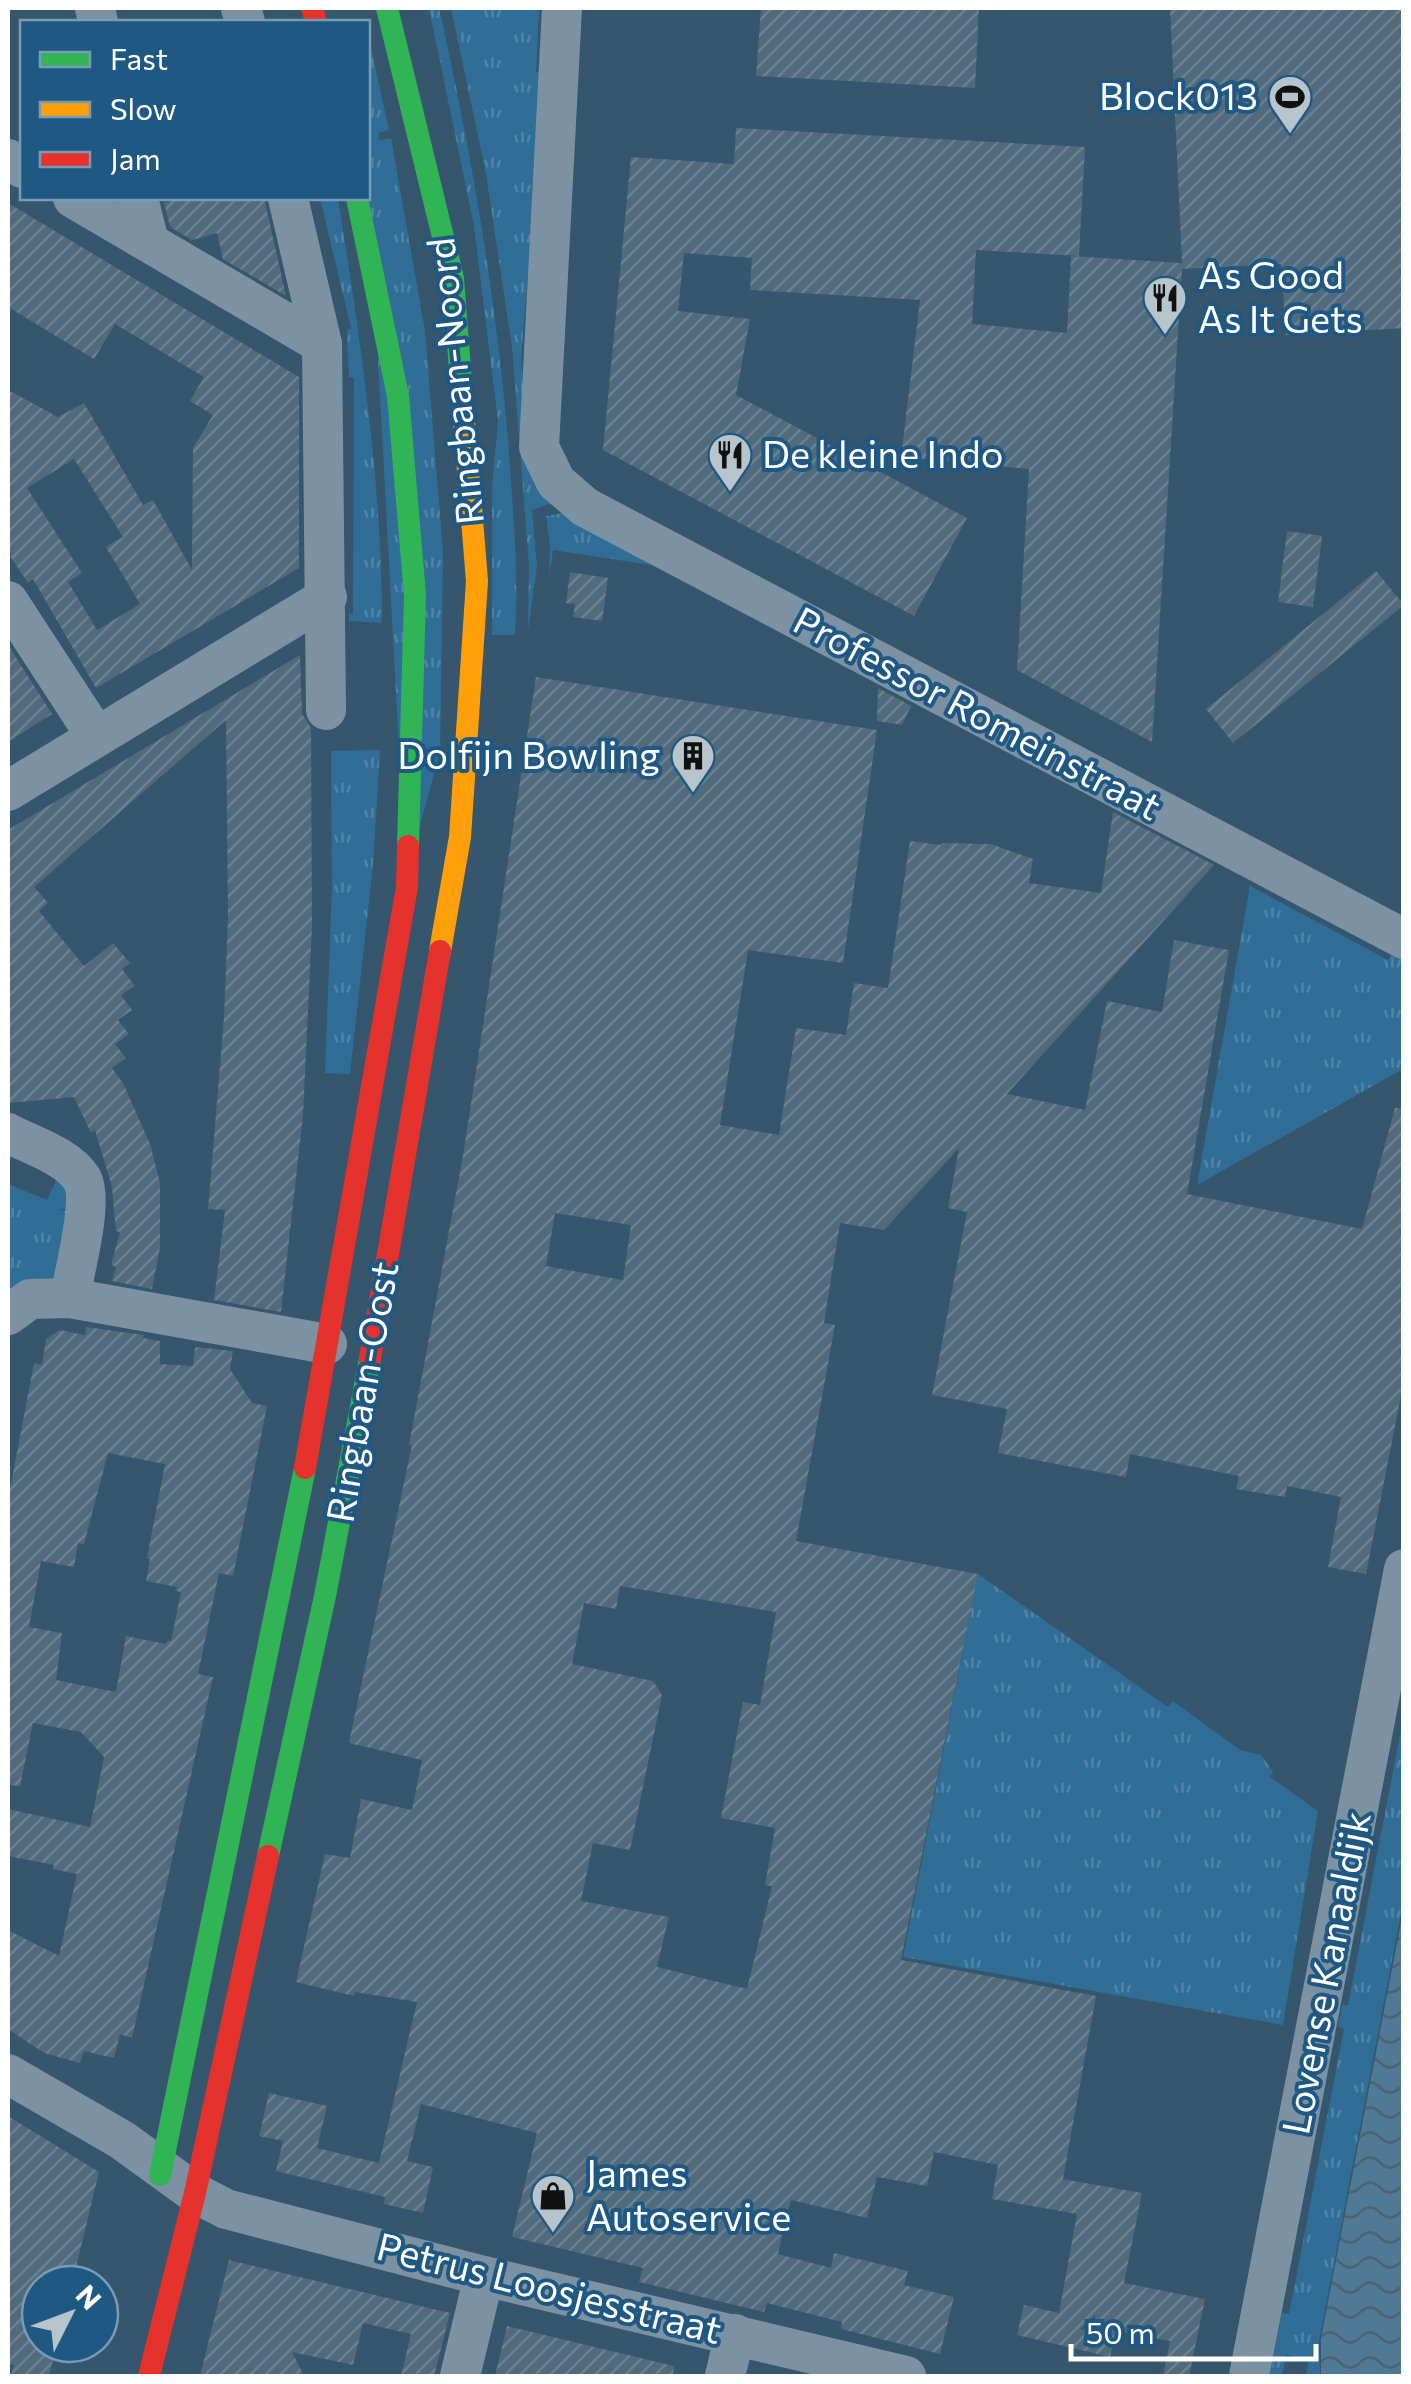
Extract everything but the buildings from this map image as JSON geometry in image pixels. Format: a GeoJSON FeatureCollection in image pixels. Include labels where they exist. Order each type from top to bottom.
{"type":"FeatureCollection","features":[{"type":"Feature","properties":{"kind":"main road","name":"Ringbaan-Noord"},"geometry":{"type":"LineString","coordinates":[[387,8],[453,278],[476,581]]}},
{"type":"Feature","properties":{"kind":"main road","name":"Ringbaan-Noord"},"geometry":{"type":"LineString","coordinates":[[357,200],[398,396],[415,595]]}},
{"type":"Feature","properties":{"kind":"main road","name":"Ringbaan-Oost"},"geometry":{"type":"LineString","coordinates":[[171,2184],[355,1446],[460,837],[476,581]]}},
{"type":"Feature","properties":{"kind":"main road","name":"Ringbaan-Oost"},"geometry":{"type":"LineString","coordinates":[[149,2376],[171,2184],[310,1443],[407,887],[415,595]]}},
{"type":"Feature","properties":{"kind":"street","name":"Ringbaan-Noord"},"geometry":{"type":"LineString","coordinates":[[556,482],[539,448],[562,8]]}},
{"type":"Feature","properties":{"kind":"street"},"geometry":{"type":"LineString","coordinates":[[76,200],[322,344]]}},
{"type":"Feature","properties":{"kind":"street"},"geometry":{"type":"LineString","coordinates":[[138,200],[149,242]]}},
{"type":"Feature","properties":{"kind":"street"},"geometry":{"type":"LineString","coordinates":[[288,200],[322,344],[326,710]]}},
{"type":"Feature","properties":{"kind":"street","name":"Professor Romeinstraat"},"geometry":{"type":"LineString","coordinates":[[556,482],[585,507],[1404,938]]}},
{"type":"Feature","properties":{"kind":"street"},"geometry":{"type":"LineString","coordinates":[[8,791],[326,596]]}},
{"type":"Feature","properties":{"kind":"street"},"geometry":{"type":"LineString","coordinates":[[8,601],[96,736]]}},
{"type":"Feature","properties":{"kind":"street"},"geometry":{"type":"LineString","coordinates":[[8,1133],[62,1162],[82,1180],[86,1201],[70,1298]]}},
{"type":"Feature","properties":{"kind":"street"},"geometry":{"type":"LineString","coordinates":[[8,1315],[30,1298],[70,1298],[327,1344]]}},
{"type":"Feature","properties":{"kind":"street","name":"Lovense Kanaaldijk"},"geometry":{"type":"LineString","coordinates":[[1249,2376],[1404,1569]]}},
{"type":"Feature","properties":{"kind":"street","name":"Petrus Loosjesstraat"},"geometry":{"type":"LineString","coordinates":[[8,2074],[122,2140],[171,2184],[226,2209],[484,2276],[906,2376]]}},
{"type":"Feature","properties":{"kind":"street"},"geometry":{"type":"LineString","coordinates":[[460,2376],[484,2276]]}},
{"type":"Feature","properties":{"kind":"street"},"geometry":{"type":"LineString","coordinates":[[724,2376],[735,2334]]}},
{"type":"Feature","properties":{"kind":"green space"},"geometry":{"type":"Polygon","coordinates":[[[429,8],[439,8],[490,284],[509,452],[516,566],[515,635],[492,635],[492,487],[498,421],[474,226],[429,8]]]}},
{"type":"Feature","properties":{"kind":"green space"},"geometry":{"type":"Polygon","coordinates":[[[451,8],[539,8],[536,72],[545,73],[521,359],[524,402],[555,502],[532,510],[537,566],[528,630],[529,565],[512,347],[486,174],[451,8]]]}},
{"type":"Feature","properties":{"kind":"green space"},"geometry":{"type":"Polygon","coordinates":[[[370,43],[389,130],[379,133],[379,140],[391,138],[425,331],[443,552],[440,752],[406,877],[369,200],[370,43]]]}},
{"type":"Feature","properties":{"kind":"green space"},"geometry":{"type":"Polygon","coordinates":[[[320,200],[338,200],[354,304],[374,463],[382,623],[349,621],[349,614],[353,614],[354,378],[349,377],[347,330],[351,328],[320,200]]]}},
{"type":"Feature","properties":{"kind":"green space"},"geometry":{"type":"Polygon","coordinates":[[[564,513],[652,565],[553,550],[549,576],[546,516],[564,513]]]}},
{"type":"Feature","properties":{"kind":"green space"},"geometry":{"type":"Polygon","coordinates":[[[380,750],[373,865],[350,1074],[325,1073],[332,887],[331,751],[380,750]]]}},
{"type":"Feature","properties":{"kind":"green space"},"geometry":{"type":"Polygon","coordinates":[[[1250,886],[1388,960],[1403,937],[1403,1069],[1197,1185],[1250,886]]]}},
{"type":"Feature","properties":{"kind":"green space"},"geometry":{"type":"Polygon","coordinates":[[[61,1170],[74,1210],[57,1209],[74,1213],[53,1280],[8,1288],[8,1184],[47,1200],[61,1170]]]}},
{"type":"Feature","properties":{"kind":"green space"},"geometry":{"type":"Polygon","coordinates":[[[978,1574],[1168,1707],[1173,1701],[1240,1750],[1261,1755],[1273,1771],[1270,1777],[1318,1811],[1283,2025],[903,1957],[978,1574]]]}},
{"type":"Feature","properties":{"kind":"green space"},"geometry":{"type":"Polygon","coordinates":[[[1403,1720],[1403,1903],[1319,2341],[1320,2376],[1306,2376],[1309,2360],[1286,2355],[1282,2376],[1270,2376],[1282,2313],[1289,2314],[1344,2029],[1338,2027],[1342,2005],[1348,2005],[1403,1720]]]}},
{"type":"Feature","properties":{"kind":"water"},"geometry":{"type":"Polygon","coordinates":[[[1403,1912],[1403,2376],[1321,2376],[1321,2338],[1403,1912]]]}},
{"type":"Feature","properties":{"kind":"traffic: fast"},"geometry":{"type":"LineString","coordinates":[[387,8],[453,278],[464,422]]}},
{"type":"Feature","properties":{"kind":"traffic: fast"},"geometry":{"type":"LineString","coordinates":[[357,200],[398,396],[415,595],[408,846]]}},
{"type":"Feature","properties":{"kind":"traffic: fast"},"geometry":{"type":"LineString","coordinates":[[268,1856],[325,1596],[370,1359]]}},
{"type":"Feature","properties":{"kind":"traffic: fast"},"geometry":{"type":"LineString","coordinates":[[160,2175],[305,1468]]}},
{"type":"Feature","properties":{"kind":"traffic: slow"},"geometry":{"type":"LineString","coordinates":[[440,951],[460,837],[477,581],[464,422]]}},
{"type":"Feature","properties":{"kind":"traffic: jam"},"geometry":{"type":"LineString","coordinates":[[312,8],[315,20]]}},
{"type":"Feature","properties":{"kind":"traffic: jam"},"geometry":{"type":"LineString","coordinates":[[305,1468],[407,887],[408,846]]}},
{"type":"Feature","properties":{"kind":"traffic: jam"},"geometry":{"type":"LineString","coordinates":[[370,1359],[440,951]]}},
{"type":"Feature","properties":{"kind":"traffic: jam"},"geometry":{"type":"LineString","coordinates":[[149,2376],[195,2193],[268,1856]]}},
{"type":"Feature","properties":{"kind":"place","name":"Block013"},"geometry":{"type":"Point","coordinates":[1290,135]}},
{"type":"Feature","properties":{"kind":"place","name":"As Good As It Gets"},"geometry":{"type":"Point","coordinates":[1165,336]}},
{"type":"Feature","properties":{"kind":"place","name":"De kleine Indo"},"geometry":{"type":"Point","coordinates":[730,493]}},
{"type":"Feature","properties":{"kind":"place","name":"Dolfijn Bowling"},"geometry":{"type":"Point","coordinates":[693,794]}},
{"type":"Feature","properties":{"kind":"place","name":"James Autoservice"},"geometry":{"type":"Point","coordinates":[553,2234]}}]}
